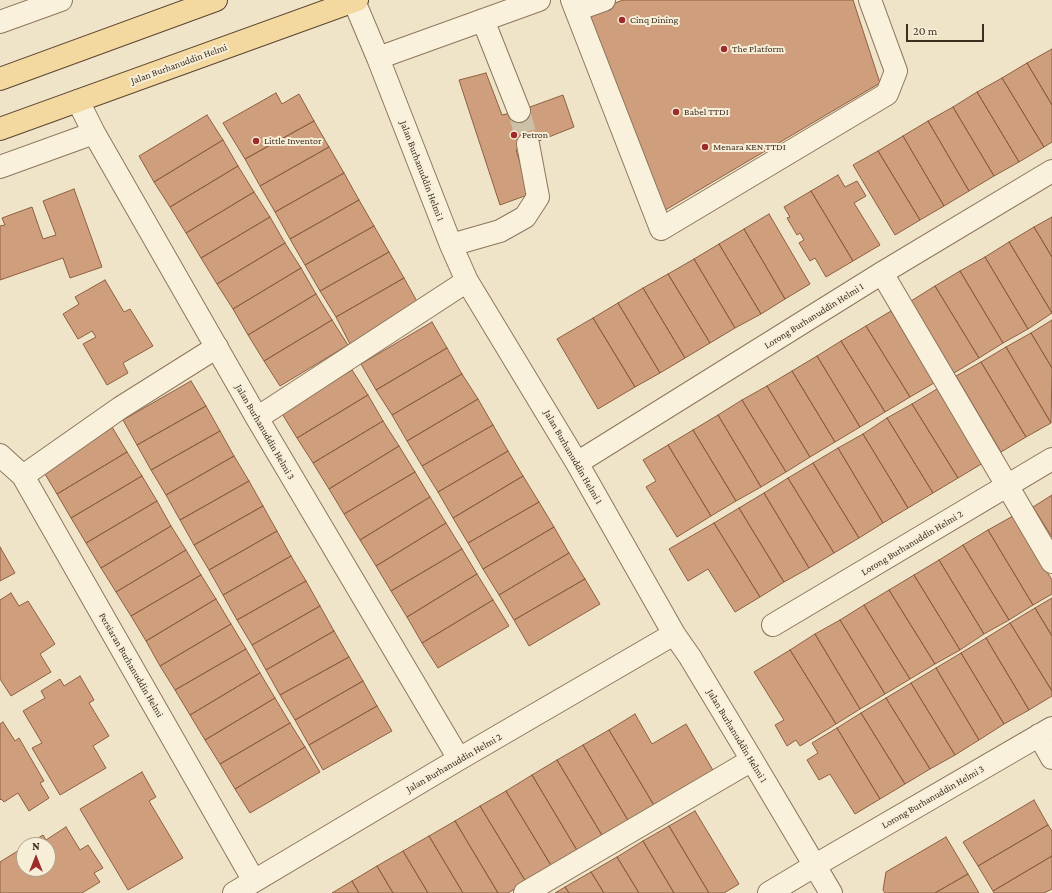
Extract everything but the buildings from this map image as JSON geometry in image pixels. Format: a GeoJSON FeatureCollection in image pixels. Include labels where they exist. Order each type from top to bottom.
{"type":"FeatureCollection","features":[{"type":"Feature","properties":{"kind":"main road"},"geometry":{"type":"LineString","coordinates":[[0,79],[216,0]]}},
{"type":"Feature","properties":{"kind":"main road","name":"Jalan Burhanuddin Helmi"},"geometry":{"type":"LineString","coordinates":[[0,129],[356,1]]}},
{"type":"Feature","properties":{"kind":"street"},"geometry":{"type":"LineString","coordinates":[[0,22],[61,0]]}},
{"type":"Feature","properties":{"kind":"street"},"geometry":{"type":"LineString","coordinates":[[378,58],[539,0]]}},
{"type":"Feature","properties":{"kind":"street"},"geometry":{"type":"LineString","coordinates":[[604,0],[574,5],[661,229],[887,94],[896,71],[870,0]]}},
{"type":"Feature","properties":{"kind":"street","name":"Jalan Burhanuddin Helmi 1"},"geometry":{"type":"LineString","coordinates":[[356,1],[451,246],[467,281],[577,463],[674,634],[690,657],[831,893]]}},
{"type":"Feature","properties":{"kind":"street"},"geometry":{"type":"LineString","coordinates":[[483,20],[519,111]]}},
{"type":"Feature","properties":{"kind":"street","name":"Jalan Burhanuddin Helmi 3"},"geometry":{"type":"LineString","coordinates":[[78,101],[94,133],[256,418],[459,759]]}},
{"type":"Feature","properties":{"kind":"street"},"geometry":{"type":"LineString","coordinates":[[0,167],[94,133]]}},
{"type":"Feature","properties":{"kind":"street"},"geometry":{"type":"LineString","coordinates":[[451,246],[500,231],[526,217],[538,197],[528,144]]}},
{"type":"Feature","properties":{"kind":"street","name":"Lorong Burhanuddin Helmi 1"},"geometry":{"type":"LineString","coordinates":[[577,463],[882,273],[1052,171]]}},
{"type":"Feature","properties":{"kind":"street"},"geometry":{"type":"LineString","coordinates":[[882,273],[1052,562]]}},
{"type":"Feature","properties":{"kind":"street"},"geometry":{"type":"LineString","coordinates":[[256,418],[467,281]]}},
{"type":"Feature","properties":{"kind":"street"},"geometry":{"type":"LineString","coordinates":[[23,476],[120,408],[216,348]]}},
{"type":"Feature","properties":{"kind":"street","name":"Persiaran Burhanuddin Helmi"},"geometry":{"type":"LineString","coordinates":[[0,455],[23,476],[254,881]]}},
{"type":"Feature","properties":{"kind":"street","name":"Lorong Burhanuddin Helmi 2"},"geometry":{"type":"LineString","coordinates":[[773,625],[1052,460]]}},
{"type":"Feature","properties":{"kind":"street","name":"Jalan Burhanuddin Helmi 2"},"geometry":{"type":"LineString","coordinates":[[234,893],[459,759],[674,634]]}},
{"type":"Feature","properties":{"kind":"street"},"geometry":{"type":"LineString","coordinates":[[1045,731],[1052,758]]}},
{"type":"Feature","properties":{"kind":"street","name":"Lorong Burhanuddin Helmi 3"},"geometry":{"type":"LineString","coordinates":[[770,893],[1045,731]]}},
{"type":"Feature","properties":{"kind":"street"},"geometry":{"type":"LineString","coordinates":[[525,893],[752,760]]}},
{"type":"Feature","properties":{"kind":"tunnel"},"geometry":{"type":"LineString","coordinates":[[519,111],[528,144]]}},
{"type":"Feature","properties":{"kind":"place","name":"Cinq Dining"},"geometry":{"type":"Point","coordinates":[622,20]}},
{"type":"Feature","properties":{"kind":"place","name":"The Platform"},"geometry":{"type":"Point","coordinates":[724,49]}},
{"type":"Feature","properties":{"kind":"place","name":"Babel TTDI"},"geometry":{"type":"Point","coordinates":[676,112]}},
{"type":"Feature","properties":{"kind":"place","name":"Petron"},"geometry":{"type":"Point","coordinates":[514,135]}},
{"type":"Feature","properties":{"kind":"place","name":"Little Inventor"},"geometry":{"type":"Point","coordinates":[256,141]}},
{"type":"Feature","properties":{"kind":"place","name":"Menara KEN TTDI"},"geometry":{"type":"Point","coordinates":[705,147]}}]}
